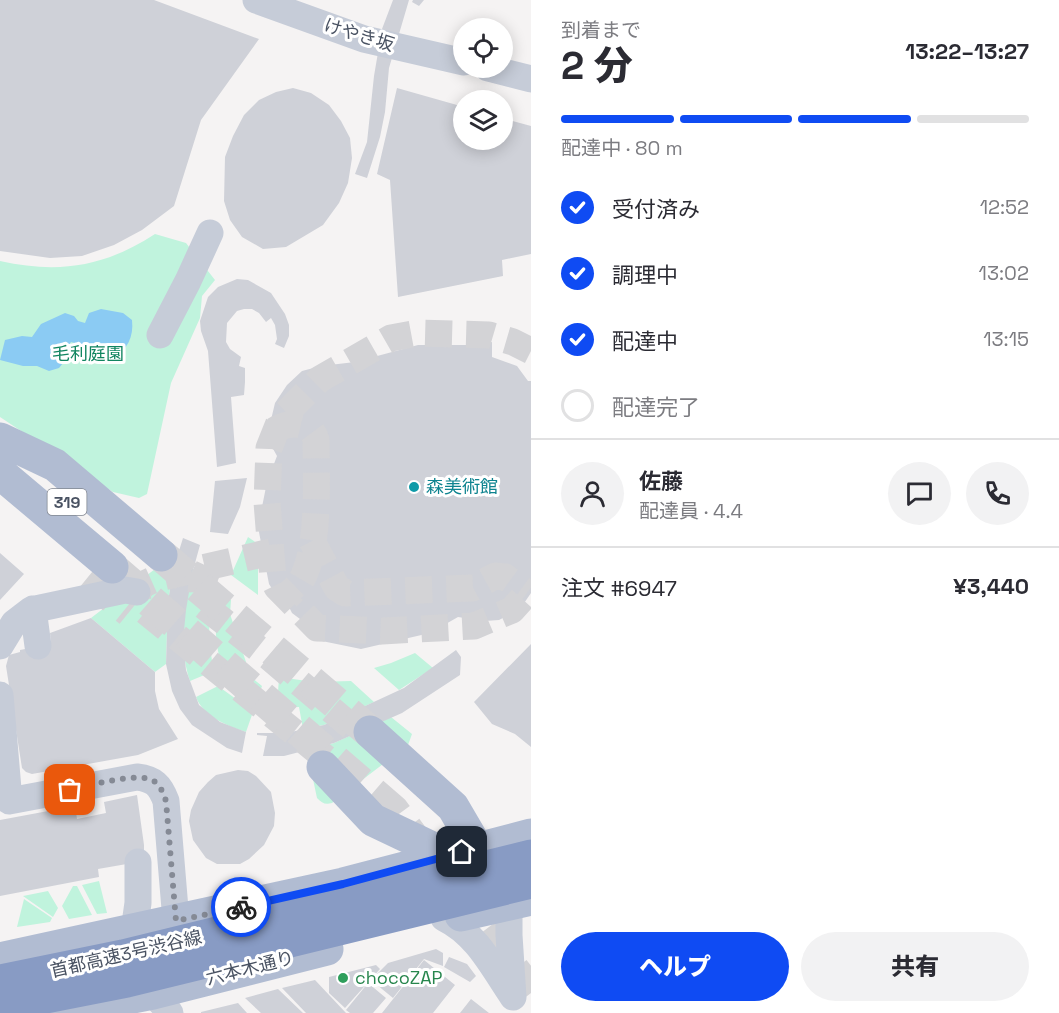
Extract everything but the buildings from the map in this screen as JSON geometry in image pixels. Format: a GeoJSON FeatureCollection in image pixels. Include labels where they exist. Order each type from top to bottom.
{"type":"FeatureCollection","features":[{"type":"Feature","properties":{"kind":"highway","name":"首都高速3号渋谷線"},"geometry":{"type":"LineString","coordinates":[[0,981],[525,873]]}},
{"type":"Feature","properties":{"kind":"highway","name":"首都高速3号渋谷線"},"geometry":{"type":"LineString","coordinates":[[0,1006],[127,981],[525,873]]}},
{"type":"Feature","properties":{"kind":"main road"},"geometry":{"type":"LineString","coordinates":[[0,440],[56,465],[123,565]]}},
{"type":"Feature","properties":{"kind":"main road","name":"319"},"geometry":{"type":"LineString","coordinates":[[0,445],[123,565]]}},
{"type":"Feature","properties":{"kind":"main road","name":"319"},"geometry":{"type":"LineString","coordinates":[[0,473],[123,565]]}},
{"type":"Feature","properties":{"kind":"main road"},"geometry":{"type":"LineString","coordinates":[[0,501],[123,565]]}},
{"type":"Feature","properties":{"kind":"main road"},"geometry":{"type":"LineString","coordinates":[[364,733],[453,807],[466,857],[444,918]]}},
{"type":"Feature","properties":{"kind":"main road"},"geometry":{"type":"LineString","coordinates":[[325,763],[368,814],[376,841],[373,852],[359,873],[343,884]]}},
{"type":"Feature","properties":{"kind":"main road"},"geometry":{"type":"LineString","coordinates":[[368,814],[466,857],[525,873]]}},
{"type":"Feature","properties":{"kind":"main road"},"geometry":{"type":"LineString","coordinates":[[0,959],[466,857],[525,873]]}},
{"type":"Feature","properties":{"kind":"main road","name":"六本木通り"},"geometry":{"type":"LineString","coordinates":[[54,1013],[161,1003],[444,918],[525,873]]}},
{"type":"Feature","properties":{"kind":"street","name":"けやき坂"},"geometry":{"type":"LineString","coordinates":[[256,0],[364,39],[453,59]]}},
{"type":"Feature","properties":{"kind":"street"},"geometry":{"type":"LineString","coordinates":[[513,74],[531,79]]}},
{"type":"Feature","properties":{"kind":"street"},"geometry":{"type":"LineString","coordinates":[[160,335],[210,233]]}},
{"type":"Feature","properties":{"kind":"street"},"geometry":{"type":"LineString","coordinates":[[0,646],[14,623],[33,609],[125,590],[137,592]]}},
{"type":"Feature","properties":{"kind":"street"},"geometry":{"type":"LineString","coordinates":[[33,609],[38,646]]}},
{"type":"Feature","properties":{"kind":"street"},"geometry":{"type":"LineString","coordinates":[[0,695],[4,804],[137,777],[154,782],[160,787],[166,801],[176,921]]}},
{"type":"Feature","properties":{"kind":"street"},"geometry":{"type":"LineString","coordinates":[[364,733],[442,808],[466,857]]}},
{"type":"Feature","properties":{"kind":"street"},"geometry":{"type":"LineString","coordinates":[[134,931],[138,903],[138,862]]}},
{"type":"Feature","properties":{"kind":"street"},"geometry":{"type":"LineString","coordinates":[[498,953],[525,873]]}},
{"type":"Feature","properties":{"kind":"street"},"geometry":{"type":"LineString","coordinates":[[444,918],[498,953],[522,1005]]}},
{"type":"Feature","properties":{"kind":"street"},"geometry":{"type":"LineString","coordinates":[[522,1005],[526,973],[531,970]]}},
{"type":"Feature","properties":{"kind":"green space","name":"毛利庭園"},"geometry":{"type":"Polygon","coordinates":[[[155,234],[186,243],[215,280],[202,296],[200,318],[171,383],[147,494],[139,498],[113,492],[0,417],[0,261],[42,267],[80,265],[118,254],[155,234]]]}},
{"type":"Feature","properties":{"kind":"green space"},"geometry":{"type":"Polygon","coordinates":[[[248,537],[258,544],[258,595],[231,575],[248,537]]]}},
{"type":"Feature","properties":{"kind":"green space"},"geometry":{"type":"Polygon","coordinates":[[[172,556],[174,567],[168,601],[166,664],[155,672],[91,618],[172,556]]]}},
{"type":"Feature","properties":{"kind":"green space"},"geometry":{"type":"Polygon","coordinates":[[[193,569],[215,587],[209,629],[214,671],[190,681],[183,640],[187,596],[193,569]]]}},
{"type":"Feature","properties":{"kind":"green space"},"geometry":{"type":"Polygon","coordinates":[[[222,592],[231,600],[230,614],[246,662],[224,672],[218,652],[216,632],[217,612],[222,592]]]}},
{"type":"Feature","properties":{"kind":"green space"},"geometry":{"type":"Polygon","coordinates":[[[415,653],[433,668],[399,690],[374,668],[391,663],[415,653]]]}},
{"type":"Feature","properties":{"kind":"green space"},"geometry":{"type":"Polygon","coordinates":[[[279,677],[314,682],[351,681],[374,702],[324,725],[303,729],[299,707],[277,708],[279,677]]]}},
{"type":"Feature","properties":{"kind":"green space"},"geometry":{"type":"Polygon","coordinates":[[[252,678],[262,686],[246,732],[210,715],[199,704],[196,697],[218,686],[236,699],[252,678]]]}},
{"type":"Feature","properties":{"kind":"green space"},"geometry":{"type":"Polygon","coordinates":[[[391,717],[412,734],[408,745],[332,803],[325,804],[320,801],[317,798],[307,751],[334,743],[391,717]]]}},
{"type":"Feature","properties":{"kind":"green space"},"geometry":{"type":"Polygon","coordinates":[[[99,881],[107,913],[97,914],[82,885],[99,881]]]}},
{"type":"Feature","properties":{"kind":"green space"},"geometry":{"type":"Polygon","coordinates":[[[73,886],[77,886],[92,915],[69,919],[62,906],[73,886]]]}},
{"type":"Feature","properties":{"kind":"green space"},"geometry":{"type":"Polygon","coordinates":[[[48,891],[58,908],[53,917],[23,896],[48,891]]]}},
{"type":"Feature","properties":{"kind":"green space"},"geometry":{"type":"Polygon","coordinates":[[[24,899],[52,918],[50,922],[17,927],[24,899]]]}},
{"type":"Feature","properties":{"kind":"water"},"geometry":{"type":"Polygon","coordinates":[[[101,309],[123,313],[132,320],[132,332],[128,342],[113,358],[71,342],[62,355],[63,363],[59,368],[49,371],[37,366],[23,366],[0,360],[5,340],[22,336],[32,337],[41,324],[65,313],[85,323],[89,313],[101,309]]]}},
{"type":"Feature","properties":{"kind":"tunnel"},"geometry":{"type":"LineString","coordinates":[[531,351],[513,342],[489,335],[418,333],[391,338],[320,379],[281,418],[269,448],[267,502],[273,579],[277,587],[317,628],[382,631],[474,626],[512,610],[531,589]]}},
{"type":"Feature","properties":{"kind":"tunnel"},"geometry":{"type":"LineString","coordinates":[[275,430],[287,425],[299,424],[309,429],[316,440],[316,509],[313,545],[304,575],[287,597]]}},
{"type":"Feature","properties":{"kind":"tunnel"},"geometry":{"type":"LineString","coordinates":[[312,541],[337,588],[345,593],[473,588],[495,576],[505,577],[527,593]]}},
{"type":"Feature","properties":{"kind":"tunnel"},"geometry":{"type":"LineString","coordinates":[[271,552],[155,579],[144,584],[137,592],[138,602],[144,610],[328,760]]}},
{"type":"Feature","properties":{"kind":"tunnel"},"geometry":{"type":"LineString","coordinates":[[161,555],[370,732]]}},
{"type":"Feature","properties":{"kind":"tunnel"},"geometry":{"type":"LineString","coordinates":[[209,567],[201,591],[204,606],[269,657],[360,734]]}},
{"type":"Feature","properties":{"kind":"tunnel"},"geometry":{"type":"LineString","coordinates":[[113,569],[393,811],[419,846]]}},
{"type":"Feature","properties":{"kind":"tunnel"},"geometry":{"type":"LineString","coordinates":[[88,577],[130,611]]}},
{"type":"Feature","properties":{"kind":"tunnel"},"geometry":{"type":"LineString","coordinates":[[454,892],[531,993]]}},
{"type":"Feature","properties":{"kind":"way so far"},"geometry":{"type":"LineString","coordinates":[[70,790],[137,777],[148,778],[154,782],[162,790],[166,801],[176,921],[241,907]]}},
{"type":"Feature","properties":{"kind":"place","name":"森美術館"},"geometry":{"type":"Point","coordinates":[414,487]}},
{"type":"Feature","properties":{"kind":"place","name":"chocoZAP"},"geometry":{"type":"Point","coordinates":[343,978]}},
{"type":"Feature","properties":{"kind":"route"},"geometry":{"type":"LineString","coordinates":[[241,907],[343,884],[462,852]]}}]}
